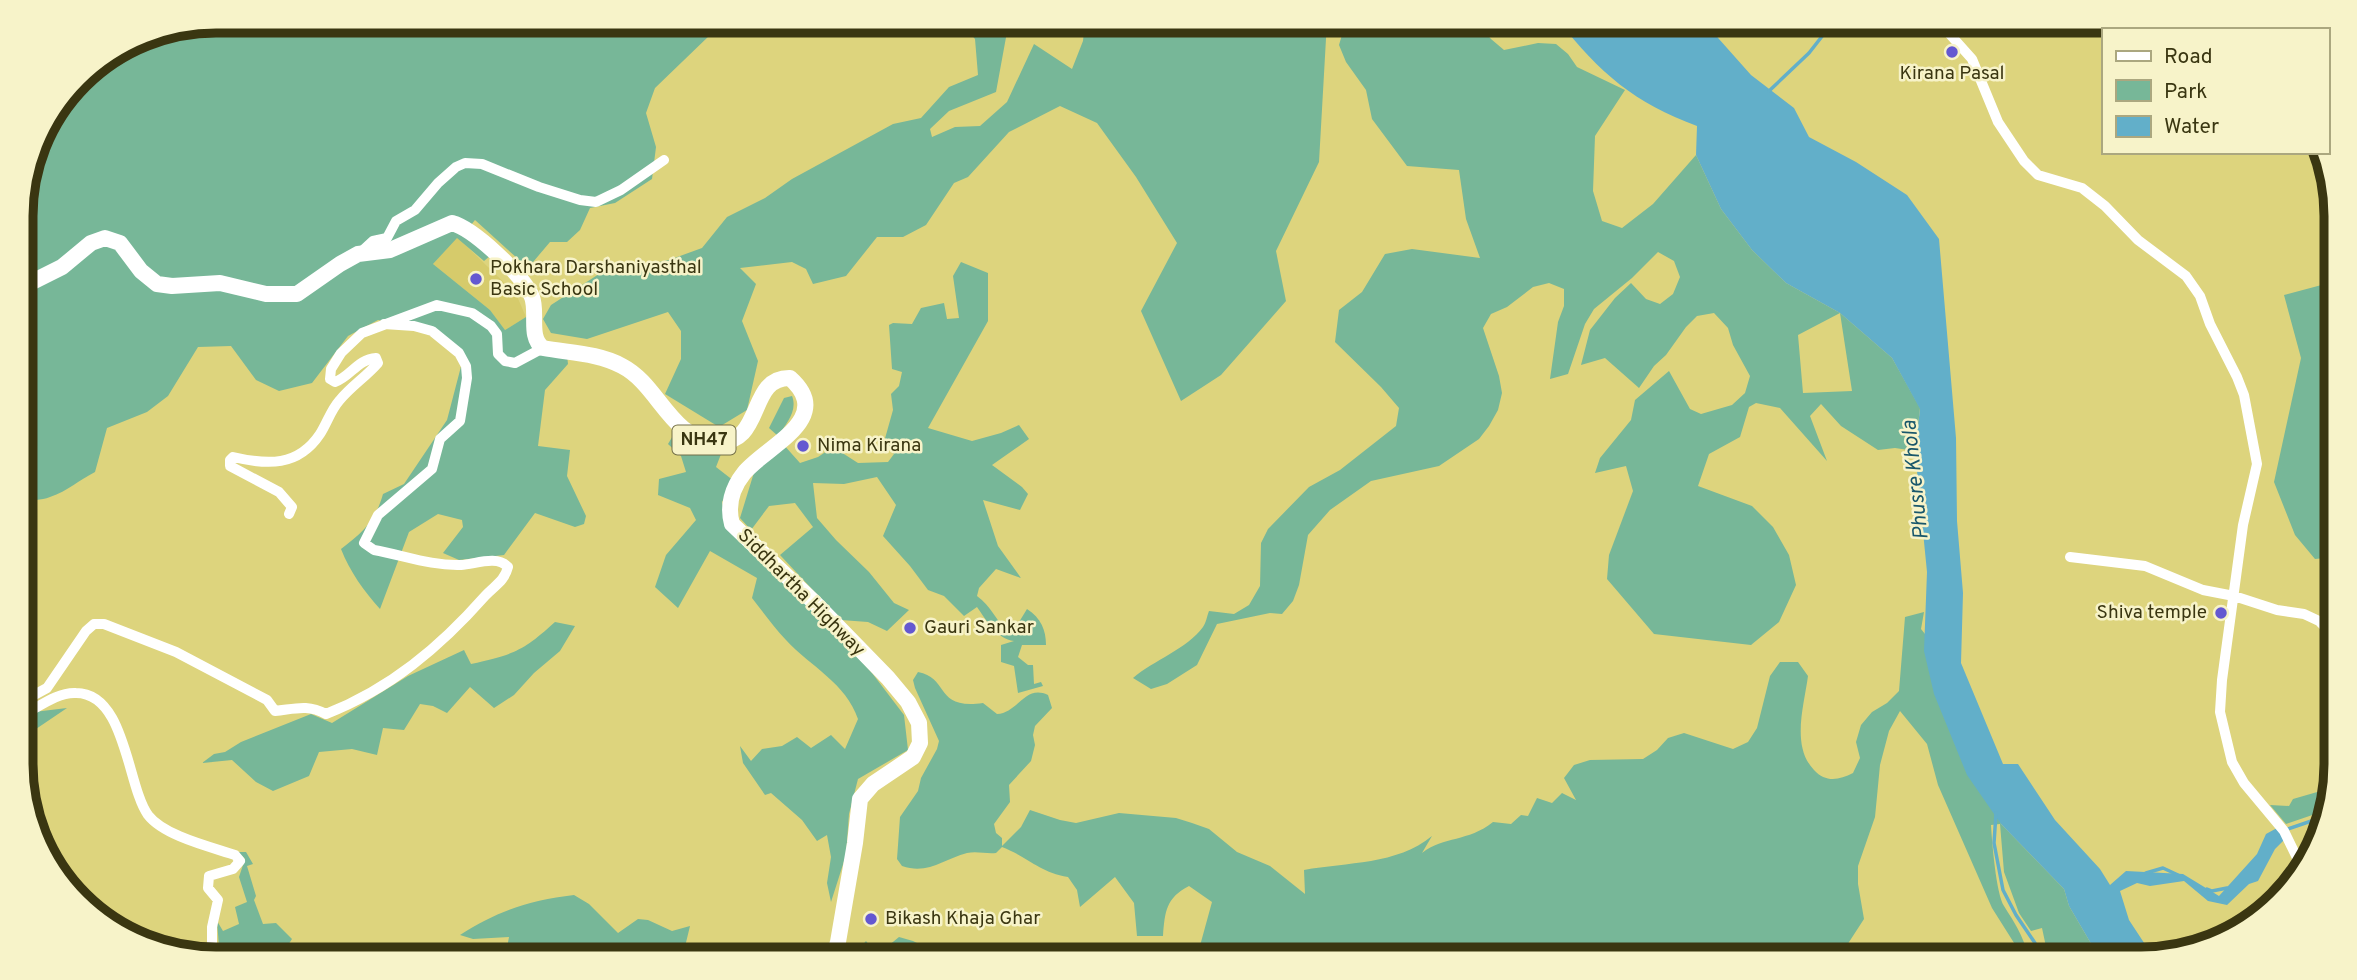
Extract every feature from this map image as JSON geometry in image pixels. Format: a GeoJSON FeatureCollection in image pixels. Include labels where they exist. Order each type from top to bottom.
{"type":"FeatureCollection","features":[{"type":"Feature","properties":{"kind":"highway"},"geometry":{"type":"LineString","coordinates":[[34,281],[62,267],[91,243],[105,238],[120,243],[141,271],[157,284],[172,286],[220,283],[276,295],[297,294],[358,254],[390,250],[447,224],[463,228],[516,274],[530,292],[535,308],[536,339],[544,348]]}},
{"type":"Feature","properties":{"kind":"highway","name":"Siddhartha Highway"},"geometry":{"type":"LineString","coordinates":[[544,348],[597,356],[623,366],[641,381],[682,427],[694,437],[704,440],[726,442],[735,438],[749,426],[764,390],[779,378],[790,378],[803,393],[805,409],[799,423],[785,439],[743,474],[728,509],[732,524],[888,678],[908,702],[920,733],[918,749],[913,757],[873,784],[860,799],[837,947]]}},
{"type":"Feature","properties":{"kind":"street"},"geometry":{"type":"LineString","coordinates":[[1949,33],[1972,59],[1998,122],[2024,161],[2038,174],[2082,188],[2105,205],[2138,240],[2186,276],[2200,296],[2210,324],[2244,396],[2257,464],[2243,526],[2220,712],[2232,762],[2244,783],[2284,831],[2297,858]]}},
{"type":"Feature","properties":{"kind":"street"},"geometry":{"type":"LineString","coordinates":[[358,254],[373,241],[387,238],[396,221],[415,210],[438,183],[465,163],[482,164],[539,187],[580,200],[596,202],[621,190],[664,160]]}},
{"type":"Feature","properties":{"kind":"street"},"geometry":{"type":"LineString","coordinates":[[289,514],[292,507],[279,492],[230,466],[230,460],[233,457],[261,463],[282,461],[300,455],[319,436],[338,401],[378,363],[376,358],[369,358],[342,380],[335,382],[328,376],[341,353],[362,333],[437,305],[472,313],[491,326],[497,334],[498,354],[505,361],[515,363],[544,348]]}},
{"type":"Feature","properties":{"kind":"street"},"geometry":{"type":"LineString","coordinates":[[33,696],[47,688],[86,631],[94,624],[104,624],[176,652],[267,701],[275,711],[300,706],[314,707],[326,714],[352,704],[415,665],[457,628],[505,578],[508,567],[503,562],[448,565],[374,550],[364,542],[378,515],[432,469],[440,439],[460,421],[467,378],[466,366],[459,353],[432,331],[414,326],[384,324]]}},
{"type":"Feature","properties":{"kind":"street"},"geometry":{"type":"LineString","coordinates":[[2070,557],[2145,566],[2203,590],[2234,596],[2277,610],[2304,614],[2324,626]]}},
{"type":"Feature","properties":{"kind":"street"},"geometry":{"type":"LineString","coordinates":[[33,709],[49,700],[76,693],[94,697],[110,714],[126,748],[139,795],[149,816],[172,833],[235,855],[240,861],[233,869],[209,876],[208,888],[218,900],[212,927],[212,947]]}},
{"type":"Feature","properties":{"kind":"shaded area","name":"Pokhara Darshaniyasthal Basic School"},"geometry":{"type":"Polygon","coordinates":[[[457,237],[516,294],[526,317],[505,330],[490,310],[433,264],[457,237]]]}},
{"type":"Feature","properties":{"kind":"green space"},"geometry":{"type":"Polygon","coordinates":[[[216,33],[734,33],[710,35],[655,88],[646,113],[656,147],[652,179],[615,203],[590,208],[580,230],[567,242],[550,242],[528,268],[475,220],[467,230],[490,256],[484,261],[457,238],[433,264],[490,310],[505,330],[526,317],[536,341],[567,355],[568,364],[545,390],[538,446],[570,450],[567,476],[586,516],[584,524],[575,527],[535,513],[504,555],[459,560],[443,553],[463,527],[462,520],[438,514],[409,532],[380,609],[358,581],[341,549],[367,526],[383,494],[404,484],[447,420],[464,355],[433,328],[378,320],[348,336],[312,383],[279,391],[256,380],[231,346],[198,347],[168,396],[147,412],[107,428],[95,472],[47,498],[33,500],[34,204],[37,180],[47,146],[71,105],[95,79],[114,64],[135,52],[169,39],[216,33]]]}},
{"type":"Feature","properties":{"kind":"green space"},"geometry":{"type":"Polygon","coordinates":[[[970,33],[1007,33],[996,92],[949,111],[930,129],[932,137],[955,127],[980,126],[1007,102],[1034,44],[1072,69],[1084,33],[1326,33],[1319,162],[1276,251],[1286,301],[1221,375],[1181,401],[1141,311],[1177,243],[1136,177],[1097,123],[1060,106],[1009,132],[968,177],[954,183],[926,225],[903,237],[877,237],[846,276],[813,284],[806,269],[792,262],[740,268],[756,284],[742,321],[758,361],[747,410],[719,427],[665,394],[681,359],[681,331],[668,312],[587,339],[551,333],[543,319],[551,305],[599,274],[669,260],[702,248],[727,217],[893,124],[921,118],[949,87],[978,75],[975,39],[970,33]]]}},
{"type":"Feature","properties":{"kind":"green space"},"geometry":{"type":"Polygon","coordinates":[[[1343,33],[1486,33],[1504,50],[1538,43],[1556,44],[1568,54],[1577,67],[1625,90],[1595,136],[1593,191],[1602,221],[1622,228],[1653,204],[1696,155],[1721,209],[1752,250],[1786,283],[1840,313],[1892,358],[1920,408],[1915,451],[1895,448],[1878,450],[1841,426],[1821,404],[1810,416],[1827,461],[1780,408],[1756,403],[1749,407],[1740,437],[1709,454],[1698,486],[1752,506],[1773,527],[1789,555],[1796,585],[1779,622],[1751,645],[1654,634],[1607,579],[1609,555],[1633,491],[1626,466],[1595,473],[1600,458],[1631,420],[1635,400],[1669,371],[1690,409],[1701,414],[1732,405],[1745,393],[1750,376],[1733,345],[1728,328],[1714,313],[1697,316],[1686,327],[1639,388],[1605,358],[1581,365],[1590,330],[1615,298],[1631,283],[1646,299],[1660,304],[1673,294],[1680,277],[1674,261],[1658,252],[1632,278],[1594,309],[1585,324],[1568,374],[1550,379],[1558,322],[1564,306],[1564,289],[1549,283],[1533,287],[1507,307],[1491,314],[1483,328],[1502,393],[1498,410],[1479,439],[1439,466],[1371,481],[1330,510],[1308,535],[1299,585],[1293,601],[1282,614],[1270,613],[1217,624],[1197,665],[1167,684],[1151,689],[1133,678],[1196,635],[1204,625],[1209,611],[1234,614],[1249,605],[1260,586],[1261,543],[1268,529],[1309,487],[1340,470],[1396,426],[1399,408],[1335,342],[1339,310],[1362,292],[1385,254],[1412,249],[1480,258],[1466,219],[1459,170],[1407,166],[1372,119],[1366,90],[1346,62],[1339,45],[1343,33]],[[1840,313],[1798,335],[1803,393],[1852,391],[1840,313]]]}},
{"type":"Feature","properties":{"kind":"green space"},"geometry":{"type":"Polygon","coordinates":[[[961,262],[988,273],[988,321],[928,428],[972,441],[1019,425],[1029,439],[992,465],[1028,494],[1020,510],[983,500],[998,546],[1021,578],[996,569],[979,588],[977,596],[1008,633],[1016,627],[1027,609],[1042,625],[1046,645],[1022,645],[1018,657],[1028,665],[1033,665],[1034,684],[1041,682],[1043,686],[1018,693],[1014,666],[1001,662],[1001,645],[1014,641],[997,633],[977,607],[964,616],[944,596],[928,590],[883,536],[896,505],[877,477],[844,484],[813,483],[817,518],[869,572],[894,603],[909,610],[887,631],[868,622],[841,620],[780,555],[813,527],[795,503],[769,506],[751,530],[740,518],[756,466],[783,444],[800,463],[818,457],[833,447],[858,463],[888,462],[894,454],[884,442],[893,410],[891,394],[899,386],[902,372],[892,369],[889,325],[912,324],[921,308],[944,303],[947,319],[959,318],[953,276],[961,262]]]}},
{"type":"Feature","properties":{"kind":"green space"},"geometry":{"type":"Polygon","coordinates":[[[2324,284],[2324,558],[2315,559],[2295,535],[2274,482],[2301,358],[2284,295],[2324,284]]]}},
{"type":"Feature","properties":{"kind":"green space"},"geometry":{"type":"Polygon","coordinates":[[[792,396],[792,412],[778,436],[769,428],[784,398],[792,396]]]}},
{"type":"Feature","properties":{"kind":"green space"},"geometry":{"type":"Polygon","coordinates":[[[677,429],[691,441],[723,449],[716,467],[734,481],[722,502],[728,529],[794,589],[872,673],[904,715],[908,750],[858,779],[849,814],[846,855],[831,902],[827,883],[831,857],[827,835],[817,841],[802,820],[771,793],[765,795],[743,763],[740,746],[751,761],[762,749],[782,746],[797,737],[811,748],[831,735],[845,749],[858,719],[837,685],[786,640],[752,598],[757,578],[710,551],[678,608],[655,587],[666,555],[696,520],[690,508],[658,495],[659,479],[686,472],[681,456],[668,444],[677,429]]]}},
{"type":"Feature","properties":{"kind":"green space"},"geometry":{"type":"Polygon","coordinates":[[[1924,612],[1921,629],[2001,824],[2064,889],[2069,906],[2092,946],[2046,946],[2042,928],[2031,931],[2019,913],[2004,872],[2000,824],[1991,825],[2001,899],[2025,946],[2016,946],[1992,908],[1938,785],[1927,744],[1900,711],[1889,731],[1880,765],[1875,817],[1858,866],[1864,919],[1846,946],[1200,946],[1212,902],[1189,886],[1176,895],[1168,906],[1163,936],[1137,936],[1134,903],[1115,877],[1080,907],[1077,890],[1068,877],[1049,872],[1002,847],[996,853],[967,853],[920,869],[902,866],[897,859],[900,817],[918,791],[921,778],[939,741],[915,688],[913,680],[918,672],[935,680],[949,698],[967,704],[983,703],[997,714],[1011,709],[1033,693],[1048,695],[1052,708],[1035,726],[1035,745],[1031,761],[1009,785],[1010,802],[994,824],[996,833],[1002,838],[1002,846],[1021,827],[1030,810],[1076,823],[1119,813],[1176,818],[1209,829],[1237,852],[1270,866],[1305,894],[1304,870],[1387,857],[1418,845],[1432,836],[1422,853],[1439,844],[1474,833],[1493,822],[1511,824],[1521,815],[1528,816],[1537,798],[1552,803],[1562,793],[1576,800],[1564,778],[1574,765],[1590,760],[1643,759],[1657,750],[1668,738],[1684,733],[1733,749],[1748,742],[1757,728],[1770,676],[1780,662],[1798,662],[1808,676],[1801,725],[1801,738],[1807,760],[1814,770],[1828,779],[1838,779],[1853,773],[1860,758],[1856,742],[1861,725],[1872,712],[1887,703],[1899,691],[1905,617],[1924,612]]]}},
{"type":"Feature","properties":{"kind":"green space"},"geometry":{"type":"Polygon","coordinates":[[[555,622],[575,626],[560,651],[514,695],[494,708],[470,687],[447,713],[433,706],[420,704],[404,730],[383,728],[377,755],[352,749],[319,752],[309,776],[273,791],[256,782],[232,760],[202,763],[214,754],[225,752],[241,742],[311,714],[332,723],[408,676],[464,650],[471,664],[508,654],[534,640],[555,622]]]}},
{"type":"Feature","properties":{"kind":"green space"},"geometry":{"type":"Polygon","coordinates":[[[67,708],[33,733],[34,712],[67,708]]]}},
{"type":"Feature","properties":{"kind":"green space"},"geometry":{"type":"Polygon","coordinates":[[[2322,791],[2316,814],[2286,824],[2270,805],[2289,806],[2293,799],[2322,791]]]}},
{"type":"Feature","properties":{"kind":"green space"},"geometry":{"type":"Polygon","coordinates":[[[238,852],[246,852],[253,864],[247,866],[256,896],[254,900],[263,924],[276,923],[292,939],[287,947],[219,947],[217,921],[223,931],[239,924],[235,907],[247,902],[239,877],[245,859],[238,852]]]}},
{"type":"Feature","properties":{"kind":"green space"},"geometry":{"type":"Polygon","coordinates":[[[574,895],[589,904],[618,933],[638,919],[648,920],[672,931],[690,926],[685,947],[507,947],[509,937],[473,939],[460,935],[487,919],[543,900],[574,895]]]}},
{"type":"Feature","properties":{"kind":"green space"},"geometry":{"type":"Polygon","coordinates":[[[899,937],[924,947],[887,947],[899,937]]]}},
{"type":"Feature","properties":{"kind":"water"},"geometry":{"type":"Polygon","coordinates":[[[1569,33],[1714,33],[1751,75],[1794,108],[1809,137],[1856,162],[1907,195],[1939,239],[1956,438],[1957,521],[1963,593],[1961,663],[2003,764],[2018,764],[2055,820],[2100,869],[2110,885],[2126,871],[2183,874],[2219,896],[2257,854],[2266,834],[2277,828],[2285,839],[2275,849],[2258,881],[2249,884],[2227,905],[2208,901],[2184,881],[2150,886],[2137,883],[2120,891],[2129,920],[2146,946],[2092,946],[2069,906],[2064,889],[2001,824],[1967,775],[1934,694],[1924,651],[1927,572],[1915,451],[1920,409],[1892,358],[1840,313],[1786,283],[1752,250],[1721,209],[1696,155],[1697,126],[1655,107],[1620,84],[1569,33]]]}},
{"type":"Feature","properties":{"kind":"waterway"},"geometry":{"type":"LineString","coordinates":[[1769,91],[1809,53],[1825,33]]}},
{"type":"Feature","properties":{"kind":"waterway"},"geometry":{"type":"LineString","coordinates":[[1996,813],[1994,843],[2003,890],[2035,946]]}},
{"type":"Feature","properties":{"kind":"waterway"},"geometry":{"type":"LineString","coordinates":[[2285,830],[2315,820]]}},
{"type":"Feature","properties":{"kind":"waterway"},"geometry":{"type":"LineString","coordinates":[[2146,873],[2163,868],[2178,875]]}},
{"type":"Feature","properties":{"kind":"waterway"},"geometry":{"type":"LineString","coordinates":[[2207,889],[2212,891],[2227,888]]}},
{"type":"Feature","properties":{"kind":"place","name":"Kirana Pasal"},"geometry":{"type":"Point","coordinates":[1952,52]}},
{"type":"Feature","properties":{"kind":"place","name":"Pokhara Darshaniyasthal Basic School"},"geometry":{"type":"Point","coordinates":[476,279]}},
{"type":"Feature","properties":{"kind":"place","name":"Nima Kirana"},"geometry":{"type":"Point","coordinates":[803,446]}},
{"type":"Feature","properties":{"kind":"place","name":"Shiva temple"},"geometry":{"type":"Point","coordinates":[2221,613]}},
{"type":"Feature","properties":{"kind":"place","name":"Gauri Sankar"},"geometry":{"type":"Point","coordinates":[910,628]}},
{"type":"Feature","properties":{"kind":"place","name":"Bikash Khaja Ghar"},"geometry":{"type":"Point","coordinates":[871,919]}},
{"type":"Feature","properties":{"kind":"water label","name":"Phusre Khola"},"geometry":{"type":"Point","coordinates":[1916,480]}}]}
